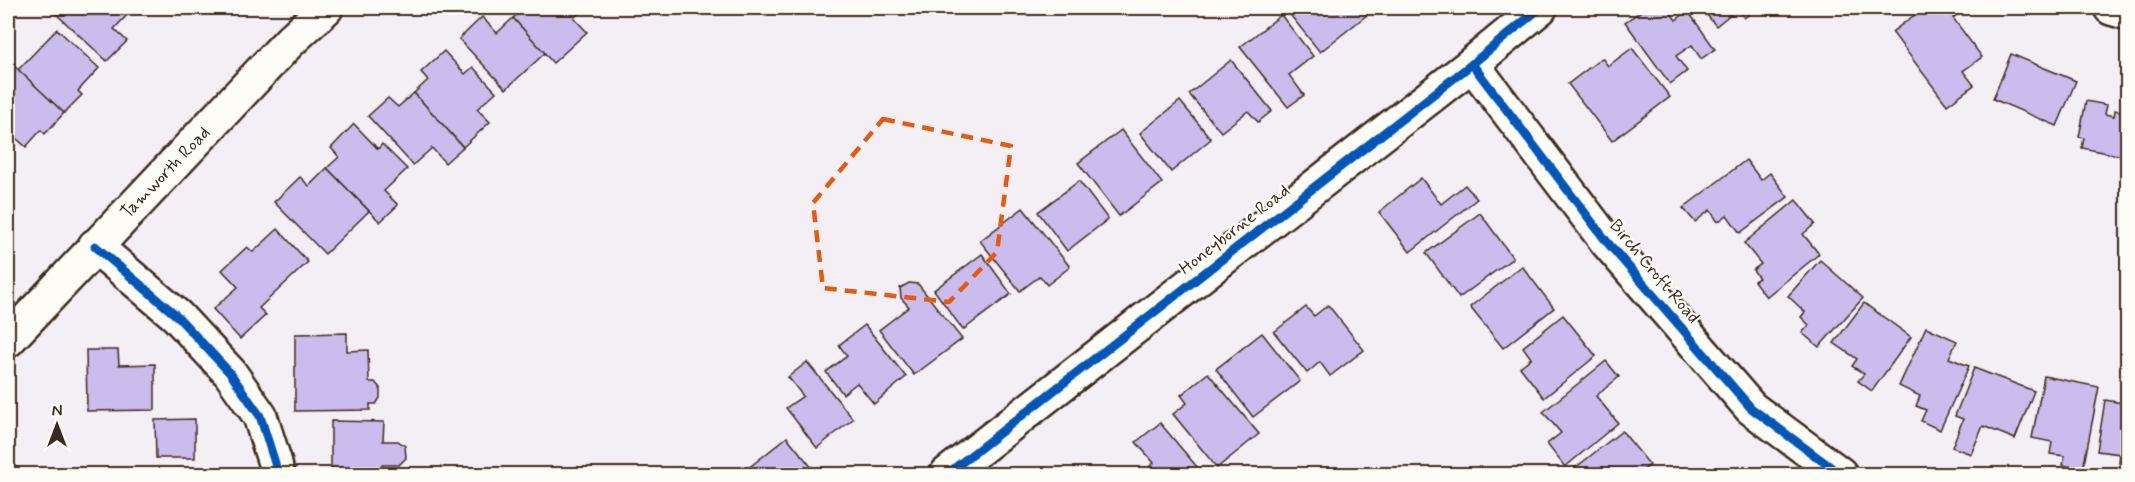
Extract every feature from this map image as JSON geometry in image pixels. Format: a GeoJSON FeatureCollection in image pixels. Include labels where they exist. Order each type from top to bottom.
{"type":"FeatureCollection","features":[{"type":"Feature","properties":{"kind":"street","name":"Tamworth Road"},"geometry":{"type":"LineString","coordinates":[[8,340],[290,41],[326,8]]}},
{"type":"Feature","properties":{"kind":"street","name":"Honeyborne Road"},"geometry":{"type":"LineString","coordinates":[[947,474],[1472,64],[1540,8]]}},
{"type":"Feature","properties":{"kind":"street"},"geometry":{"type":"LineString","coordinates":[[2111,8],[2127,13]]}},
{"type":"Feature","properties":{"kind":"street","name":"Birch Croft Road"},"geometry":{"type":"LineString","coordinates":[[1472,64],[1607,242],[1752,408],[1840,474]]}},
{"type":"Feature","properties":{"kind":"street"},"geometry":{"type":"LineString","coordinates":[[95,246],[177,316],[230,373],[260,416],[277,474]]}},
{"type":"Feature","properties":{"kind":"highlighted area"},"geometry":{"type":"Polygon","coordinates":[[[883,119],[1011,146],[997,252],[949,302],[823,288],[813,203],[883,119]]]}},
{"type":"Feature","properties":{"kind":"building"},"geometry":{"type":"Polygon","coordinates":[[[61,8],[124,8],[129,13],[114,29],[127,41],[107,61],[55,13],[61,8]]]}},
{"type":"Feature","properties":{"kind":"building"},"geometry":{"type":"Polygon","coordinates":[[[524,8],[584,8],[574,18],[587,32],[553,63],[513,18],[524,8]]]}},
{"type":"Feature","properties":{"kind":"building"},"geometry":{"type":"Polygon","coordinates":[[[1291,8],[1361,8],[1367,15],[1320,52],[1287,11],[1291,8]]]}},
{"type":"Feature","properties":{"kind":"building"},"geometry":{"type":"Polygon","coordinates":[[[1646,8],[1667,8],[1676,20],[1688,11],[1715,49],[1701,59],[1692,45],[1676,56],[1687,71],[1670,84],[1625,22],[1646,8]]]}},
{"type":"Feature","properties":{"kind":"building"},"geometry":{"type":"Polygon","coordinates":[[[1701,8],[1758,8],[1744,18],[1737,9],[1716,26],[1701,8]]]}},
{"type":"Feature","properties":{"kind":"building"},"geometry":{"type":"Polygon","coordinates":[[[1924,8],[1964,8],[1953,18],[1982,57],[1963,71],[1974,85],[1947,105],[1892,32],[1924,8]]]}},
{"type":"Feature","properties":{"kind":"building"},"geometry":{"type":"Polygon","coordinates":[[[1281,15],[1313,56],[1289,75],[1304,95],[1288,107],[1240,47],[1281,15]]]}},
{"type":"Feature","properties":{"kind":"building"},"geometry":{"type":"Polygon","coordinates":[[[482,17],[497,33],[513,18],[545,53],[506,89],[459,39],[482,17]]]}},
{"type":"Feature","properties":{"kind":"building"},"geometry":{"type":"Polygon","coordinates":[[[57,29],[99,68],[78,91],[82,95],[64,113],[18,70],[57,29]]]}},
{"type":"Feature","properties":{"kind":"building"},"geometry":{"type":"Polygon","coordinates":[[[1632,48],[1670,97],[1612,141],[1568,84],[1602,58],[1608,66],[1632,48]]]}},
{"type":"Feature","properties":{"kind":"building"},"geometry":{"type":"Polygon","coordinates":[[[444,51],[465,74],[473,67],[496,92],[477,109],[490,122],[463,147],[414,93],[428,80],[421,72],[444,51]]]}},
{"type":"Feature","properties":{"kind":"building"},"geometry":{"type":"Polygon","coordinates":[[[2011,54],[2076,81],[2057,126],[1993,99],[2011,54]]]}},
{"type":"Feature","properties":{"kind":"building"},"geometry":{"type":"Polygon","coordinates":[[[8,60],[64,113],[45,134],[41,130],[26,147],[8,131],[8,60]]]}},
{"type":"Feature","properties":{"kind":"building"},"geometry":{"type":"Polygon","coordinates":[[[1231,60],[1272,111],[1258,122],[1248,111],[1221,132],[1189,94],[1231,60]]]}},
{"type":"Feature","properties":{"kind":"building"},"geometry":{"type":"Polygon","coordinates":[[[414,93],[463,147],[445,163],[432,148],[413,165],[368,116],[388,98],[398,107],[414,93]]]}},
{"type":"Feature","properties":{"kind":"building"},"geometry":{"type":"Polygon","coordinates":[[[1180,101],[1211,139],[1171,172],[1140,133],[1180,101]]]}},
{"type":"Feature","properties":{"kind":"building"},"geometry":{"type":"Polygon","coordinates":[[[2086,101],[2107,105],[2105,114],[2114,116],[2115,110],[2126,112],[2128,108],[2128,157],[2082,148],[2084,138],[2079,137],[2086,101]]]}},
{"type":"Feature","properties":{"kind":"building"},"geometry":{"type":"Polygon","coordinates":[[[354,124],[378,149],[382,144],[407,169],[384,191],[398,205],[380,222],[327,168],[339,157],[331,148],[354,124]]]}},
{"type":"Feature","properties":{"kind":"building"},"geometry":{"type":"Polygon","coordinates":[[[1121,130],[1162,183],[1119,216],[1078,163],[1121,130]]]}},
{"type":"Feature","properties":{"kind":"building"},"geometry":{"type":"Polygon","coordinates":[[[1746,160],[1761,180],[1770,173],[1788,197],[1740,233],[1727,215],[1718,222],[1710,210],[1695,222],[1683,208],[1746,160]]]}},
{"type":"Feature","properties":{"kind":"building"},"geometry":{"type":"Polygon","coordinates":[[[327,168],[369,211],[325,254],[274,202],[300,177],[309,186],[327,168]]]}},
{"type":"Feature","properties":{"kind":"building"},"geometry":{"type":"Polygon","coordinates":[[[1421,178],[1441,204],[1465,185],[1477,199],[1410,252],[1379,212],[1421,178]]]}},
{"type":"Feature","properties":{"kind":"building"},"geometry":{"type":"Polygon","coordinates":[[[1079,181],[1108,219],[1067,251],[1038,212],[1079,181]]]}},
{"type":"Feature","properties":{"kind":"building"},"geometry":{"type":"Polygon","coordinates":[[[1796,200],[1815,224],[1803,234],[1819,254],[1766,297],[1754,281],[1759,278],[1753,270],[1761,264],[1744,243],[1796,200]]]}},
{"type":"Feature","properties":{"kind":"building"},"geometry":{"type":"Polygon","coordinates":[[[1023,208],[1070,267],[1047,285],[1040,276],[1020,291],[980,241],[1023,208]]]}},
{"type":"Feature","properties":{"kind":"building"},"geometry":{"type":"Polygon","coordinates":[[[1480,213],[1513,258],[1459,298],[1426,253],[1480,213]]]}},
{"type":"Feature","properties":{"kind":"building"},"geometry":{"type":"Polygon","coordinates":[[[278,229],[308,262],[259,308],[266,315],[240,339],[213,309],[238,287],[222,270],[247,247],[253,252],[278,229]]]}},
{"type":"Feature","properties":{"kind":"building"},"geometry":{"type":"Polygon","coordinates":[[[982,254],[1011,294],[963,330],[934,290],[982,254]]]}},
{"type":"Feature","properties":{"kind":"building"},"geometry":{"type":"Polygon","coordinates":[[[1820,260],[1863,298],[1819,347],[1802,333],[1809,325],[1801,317],[1805,312],[1788,296],[1820,260]]]}},
{"type":"Feature","properties":{"kind":"building"},"geometry":{"type":"Polygon","coordinates":[[[1522,266],[1554,308],[1503,348],[1470,307],[1522,266]]]}},
{"type":"Feature","properties":{"kind":"building"},"geometry":{"type":"Polygon","coordinates":[[[909,283],[918,284],[962,339],[914,375],[879,330],[909,307],[901,298],[900,288],[909,283]]]}},
{"type":"Feature","properties":{"kind":"building"},"geometry":{"type":"Polygon","coordinates":[[[1864,303],[1911,337],[1872,391],[1858,381],[1864,374],[1852,366],[1857,359],[1834,343],[1864,303]]]}},
{"type":"Feature","properties":{"kind":"building"},"geometry":{"type":"Polygon","coordinates":[[[1328,305],[1364,350],[1330,376],[1320,362],[1307,373],[1274,332],[1306,307],[1314,316],[1328,305]]]}},
{"type":"Feature","properties":{"kind":"building"},"geometry":{"type":"Polygon","coordinates":[[[1563,315],[1596,356],[1544,398],[1520,367],[1531,358],[1523,347],[1563,315]]]}},
{"type":"Feature","properties":{"kind":"building"},"geometry":{"type":"Polygon","coordinates":[[[865,325],[906,377],[874,404],[857,383],[843,394],[826,372],[847,356],[839,345],[865,325]]]}},
{"type":"Feature","properties":{"kind":"building"},"geometry":{"type":"Polygon","coordinates":[[[1926,327],[1957,341],[1949,358],[1969,366],[1940,430],[1921,421],[1926,410],[1916,406],[1920,396],[1899,386],[1926,327]]]}},
{"type":"Feature","properties":{"kind":"building"},"geometry":{"type":"Polygon","coordinates":[[[347,333],[347,351],[368,350],[369,382],[375,382],[380,388],[380,398],[376,404],[370,404],[370,410],[295,411],[295,334],[347,333]]]}},
{"type":"Feature","properties":{"kind":"building"},"geometry":{"type":"Polygon","coordinates":[[[1262,333],[1300,381],[1253,417],[1216,369],[1262,333]]]}},
{"type":"Feature","properties":{"kind":"building"},"geometry":{"type":"Polygon","coordinates":[[[86,350],[118,350],[119,365],[155,364],[155,410],[87,411],[86,350]]]}},
{"type":"Feature","properties":{"kind":"building"},"geometry":{"type":"Polygon","coordinates":[[[1606,361],[1619,377],[1596,396],[1618,423],[1565,467],[1547,444],[1561,433],[1543,412],[1606,361]]]}},
{"type":"Feature","properties":{"kind":"building"},"geometry":{"type":"Polygon","coordinates":[[[807,362],[853,419],[817,448],[786,408],[803,396],[788,377],[807,362]]]}},
{"type":"Feature","properties":{"kind":"building"},"geometry":{"type":"Polygon","coordinates":[[[1974,368],[2034,391],[2015,439],[1983,426],[1971,454],[1952,447],[1963,419],[1955,416],[1974,368]]]}},
{"type":"Feature","properties":{"kind":"building"},"geometry":{"type":"Polygon","coordinates":[[[1208,373],[1259,434],[1217,468],[1173,414],[1187,403],[1181,395],[1208,373]]]}},
{"type":"Feature","properties":{"kind":"building"},"geometry":{"type":"Polygon","coordinates":[[[2044,376],[2099,387],[2083,469],[2063,465],[2065,456],[2050,454],[2052,442],[2032,438],[2044,376]]]}},
{"type":"Feature","properties":{"kind":"building"},"geometry":{"type":"Polygon","coordinates":[[[2105,400],[2128,404],[2128,465],[2119,463],[2120,454],[2097,451],[2105,400]]]}},
{"type":"Feature","properties":{"kind":"building"},"geometry":{"type":"Polygon","coordinates":[[[195,419],[195,458],[156,458],[155,420],[195,419]]]}},
{"type":"Feature","properties":{"kind":"building"},"geometry":{"type":"Polygon","coordinates":[[[331,421],[384,422],[383,441],[398,441],[405,446],[406,458],[399,465],[382,465],[382,471],[331,470],[331,421]]]}},
{"type":"Feature","properties":{"kind":"building"},"geometry":{"type":"Polygon","coordinates":[[[1160,423],[1203,474],[1140,474],[1154,463],[1136,442],[1160,423]]]}},
{"type":"Feature","properties":{"kind":"building"},"geometry":{"type":"Polygon","coordinates":[[[1622,431],[1650,465],[1638,474],[1572,474],[1570,472],[1622,431]]]}},
{"type":"Feature","properties":{"kind":"building"},"geometry":{"type":"Polygon","coordinates":[[[787,437],[817,474],[741,474],[787,437]]]}},
{"type":"Feature","properties":{"kind":"building"},"geometry":{"type":"Polygon","coordinates":[[[214,469],[215,474],[156,474],[156,471],[214,469]]]}},
{"type":"Feature","properties":{"kind":"cycle path"},"geometry":{"type":"LineString","coordinates":[[947,474],[1472,64],[1540,8]]}},
{"type":"Feature","properties":{"kind":"cycle path"},"geometry":{"type":"LineString","coordinates":[[1472,64],[1607,242],[1751,408],[1840,474]]}},
{"type":"Feature","properties":{"kind":"cycle path"},"geometry":{"type":"LineString","coordinates":[[95,246],[177,316],[230,373],[260,416],[277,474]]}}]}
